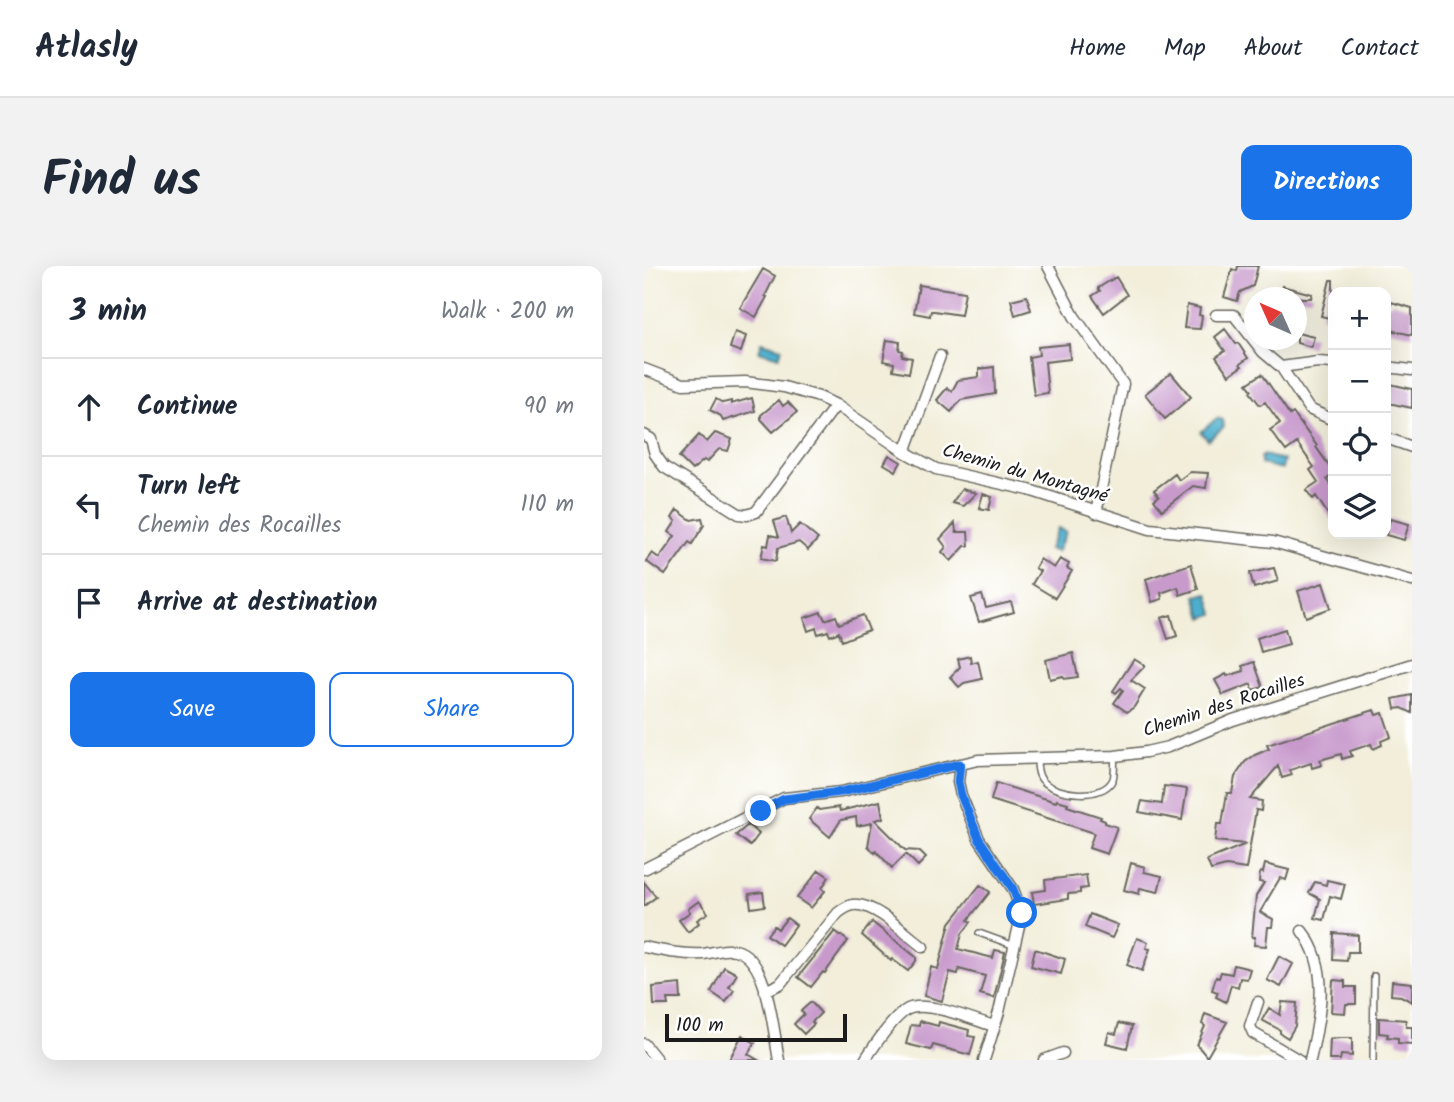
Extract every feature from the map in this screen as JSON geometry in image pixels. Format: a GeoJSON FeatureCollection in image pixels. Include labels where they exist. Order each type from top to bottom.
{"type":"FeatureCollection","features":[{"type":"Feature","properties":{"kind":"street"},"geometry":{"type":"LineString","coordinates":[[1048,266],[1074,316],[1123,384],[1096,513]]}},
{"type":"Feature","properties":{"kind":"street"},"geometry":{"type":"LineString","coordinates":[[1216,315],[1234,315],[1263,352],[1281,367],[1309,409],[1328,418]]}},
{"type":"Feature","properties":{"kind":"street"},"geometry":{"type":"LineString","coordinates":[[905,452],[940,356]]}},
{"type":"Feature","properties":{"kind":"street"},"geometry":{"type":"LineString","coordinates":[[1281,367],[1328,363]]}},
{"type":"Feature","properties":{"kind":"street"},"geometry":{"type":"LineString","coordinates":[[1391,368],[1412,370]]}},
{"type":"Feature","properties":{"kind":"street","name":"Chemin du Montagné"},"geometry":{"type":"LineString","coordinates":[[644,369],[684,384],[745,382],[784,387],[836,405],[905,452],[936,469],[1029,490],[1150,529],[1273,542],[1412,581]]}},
{"type":"Feature","properties":{"kind":"street"},"geometry":{"type":"LineString","coordinates":[[644,435],[651,439],[655,454],[664,467],[739,514],[747,516],[756,512],[836,405]]}},
{"type":"Feature","properties":{"kind":"street"},"geometry":{"type":"LineString","coordinates":[[1391,440],[1412,447]]}},
{"type":"Feature","properties":{"kind":"street","name":"Chemin des Rocailles"},"geometry":{"type":"LineString","coordinates":[[644,869],[784,799],[841,792],[978,760],[1115,756],[1168,747],[1233,720],[1412,664]]}},
{"type":"Feature","properties":{"kind":"street"},"geometry":{"type":"LineString","coordinates":[[960,764],[958,782],[979,839],[1019,899],[1022,918],[984,1060]]}},
{"type":"Feature","properties":{"kind":"street"},"geometry":{"type":"LineString","coordinates":[[765,991],[780,984],[838,913],[848,906],[862,905],[873,911],[923,947]]}},
{"type":"Feature","properties":{"kind":"street"},"geometry":{"type":"LineString","coordinates":[[1302,931],[1311,943],[1321,975],[1318,1021],[1310,1060]]}},
{"type":"Feature","properties":{"kind":"street"},"geometry":{"type":"LineString","coordinates":[[644,947],[681,954],[736,950],[744,954],[753,962],[765,991],[779,1060]]}},
{"type":"Feature","properties":{"kind":"street"},"geometry":{"type":"LineString","coordinates":[[1258,1002],[1250,1026],[1253,1033],[1299,1060]]}},
{"type":"Feature","properties":{"kind":"street"},"geometry":{"type":"LineString","coordinates":[[865,1060],[884,1032],[908,1009],[926,1006],[994,1026]]}},
{"type":"Feature","properties":{"kind":"street"},"geometry":{"type":"LineString","coordinates":[[644,1044],[657,1060]]}},
{"type":"Feature","properties":{"kind":"street"},"geometry":{"type":"LineString","coordinates":[[1044,1060],[1063,1053]]}},
{"type":"Feature","properties":{"kind":"lane"},"geometry":{"type":"LineString","coordinates":[[1037,758],[1038,774],[1043,782],[1055,788],[1082,794],[1098,792],[1106,787],[1112,779],[1115,756]]}},
{"type":"Feature","properties":{"kind":"lane"},"geometry":{"type":"LineString","coordinates":[[979,933],[1015,946]]}},
{"type":"Feature","properties":{"kind":"lane"},"geometry":{"type":"LineString","coordinates":[[1373,1060],[1374,976]]}},
{"type":"Feature","properties":{"kind":"water"},"geometry":{"type":"Polygon","coordinates":[[[762,342],[782,348],[779,357],[759,351],[762,342]]]}},
{"type":"Feature","properties":{"kind":"water"},"geometry":{"type":"Polygon","coordinates":[[[1217,418],[1223,420],[1224,427],[1208,440],[1201,432],[1217,418]]]}},
{"type":"Feature","properties":{"kind":"water"},"geometry":{"type":"Polygon","coordinates":[[[1263,455],[1284,460],[1282,469],[1261,464],[1263,455]]]}},
{"type":"Feature","properties":{"kind":"water"},"geometry":{"type":"Polygon","coordinates":[[[1058,528],[1066,532],[1057,552],[1049,549],[1058,528]]]}},
{"type":"Feature","properties":{"kind":"water"},"geometry":{"type":"Polygon","coordinates":[[[1208,593],[1214,614],[1203,618],[1196,596],[1208,593]]]}},
{"type":"Feature","properties":{"kind":"building"},"geometry":{"type":"Polygon","coordinates":[[[1238,266],[1258,266],[1253,286],[1244,287],[1237,301],[1224,297],[1232,269],[1237,271],[1238,266]]]}},
{"type":"Feature","properties":{"kind":"building"},"geometry":{"type":"Polygon","coordinates":[[[763,269],[775,276],[756,317],[740,308],[763,269]]]}},
{"type":"Feature","properties":{"kind":"building"},"geometry":{"type":"Polygon","coordinates":[[[1116,277],[1127,295],[1104,313],[1092,296],[1100,291],[1098,288],[1116,277]]]}},
{"type":"Feature","properties":{"kind":"building"},"geometry":{"type":"Polygon","coordinates":[[[919,285],[965,292],[961,315],[934,311],[931,311],[930,316],[914,313],[919,285]]]}},
{"type":"Feature","properties":{"kind":"building"},"geometry":{"type":"Polygon","coordinates":[[[1328,288],[1328,318],[1321,316],[1328,288]]]}},
{"type":"Feature","properties":{"kind":"building"},"geometry":{"type":"Polygon","coordinates":[[[1027,296],[1031,310],[1015,315],[1011,300],[1027,296]]]}},
{"type":"Feature","properties":{"kind":"building"},"geometry":{"type":"Polygon","coordinates":[[[1391,302],[1412,308],[1412,335],[1391,330],[1391,302]]]}},
{"type":"Feature","properties":{"kind":"building"},"geometry":{"type":"Polygon","coordinates":[[[1187,305],[1200,308],[1200,329],[1184,328],[1187,305]]]}},
{"type":"Feature","properties":{"kind":"building"},"geometry":{"type":"Polygon","coordinates":[[[1225,329],[1248,358],[1229,375],[1216,357],[1225,351],[1215,337],[1225,329]]]}},
{"type":"Feature","properties":{"kind":"building"},"geometry":{"type":"Polygon","coordinates":[[[735,332],[746,336],[741,352],[730,348],[735,332]]]}},
{"type":"Feature","properties":{"kind":"building"},"geometry":{"type":"Polygon","coordinates":[[[1307,335],[1314,337],[1311,347],[1307,346],[1307,335]]]}},
{"type":"Feature","properties":{"kind":"building"},"geometry":{"type":"Polygon","coordinates":[[[887,340],[900,342],[899,350],[903,351],[902,356],[912,358],[909,373],[893,370],[894,363],[883,361],[887,340]]]}},
{"type":"Feature","properties":{"kind":"building"},"geometry":{"type":"Polygon","coordinates":[[[1069,344],[1070,359],[1045,362],[1048,393],[1034,395],[1029,357],[1039,355],[1038,347],[1069,344]]]}},
{"type":"Feature","properties":{"kind":"building"},"geometry":{"type":"Polygon","coordinates":[[[994,367],[995,394],[961,400],[951,412],[937,400],[947,388],[952,391],[958,380],[979,377],[979,369],[994,367]]]}},
{"type":"Feature","properties":{"kind":"building"},"geometry":{"type":"Polygon","coordinates":[[[1171,373],[1191,397],[1165,419],[1145,394],[1171,373]]]}},
{"type":"Feature","properties":{"kind":"building"},"geometry":{"type":"Polygon","coordinates":[[[1262,374],[1290,415],[1293,413],[1317,446],[1328,464],[1328,514],[1316,496],[1313,499],[1306,490],[1318,482],[1310,470],[1314,467],[1297,443],[1286,451],[1270,430],[1280,423],[1265,402],[1260,405],[1247,384],[1262,374]]]}},
{"type":"Feature","properties":{"kind":"building"},"geometry":{"type":"Polygon","coordinates":[[[1391,384],[1412,389],[1412,408],[1391,404],[1391,384]]]}},
{"type":"Feature","properties":{"kind":"building"},"geometry":{"type":"Polygon","coordinates":[[[752,398],[755,411],[723,421],[721,416],[710,410],[716,399],[723,403],[731,401],[731,404],[752,398]]]}},
{"type":"Feature","properties":{"kind":"building"},"geometry":{"type":"Polygon","coordinates":[[[779,400],[783,406],[788,402],[797,412],[773,432],[761,419],[761,415],[779,400]]]}},
{"type":"Feature","properties":{"kind":"building"},"geometry":{"type":"Polygon","coordinates":[[[715,433],[732,439],[728,451],[719,449],[707,462],[704,460],[692,470],[679,457],[699,435],[707,442],[715,433]]]}},
{"type":"Feature","properties":{"kind":"building"},"geometry":{"type":"Polygon","coordinates":[[[889,455],[901,462],[896,471],[884,464],[889,455]]]}},
{"type":"Feature","properties":{"kind":"building"},"geometry":{"type":"Polygon","coordinates":[[[1190,472],[1208,473],[1206,488],[1193,486],[1162,510],[1154,500],[1159,496],[1154,490],[1175,474],[1179,480],[1190,472]]]}},
{"type":"Feature","properties":{"kind":"building"},"geometry":{"type":"Polygon","coordinates":[[[962,489],[976,493],[963,506],[952,503],[962,489]]]}},
{"type":"Feature","properties":{"kind":"building"},"geometry":{"type":"Polygon","coordinates":[[[983,494],[992,497],[989,510],[979,508],[983,494]]]}},
{"type":"Feature","properties":{"kind":"building"},"geometry":{"type":"Polygon","coordinates":[[[677,510],[691,520],[702,518],[704,525],[692,544],[689,542],[665,575],[646,561],[652,553],[659,558],[675,536],[669,532],[676,521],[672,518],[677,510]]]}},
{"type":"Feature","properties":{"kind":"building"},"geometry":{"type":"Polygon","coordinates":[[[786,517],[791,533],[800,524],[818,539],[808,550],[799,542],[778,548],[776,561],[761,558],[764,545],[768,546],[770,535],[779,537],[774,521],[786,517]]]}},
{"type":"Feature","properties":{"kind":"building"},"geometry":{"type":"Polygon","coordinates":[[[1391,519],[1409,524],[1404,540],[1391,536],[1391,519]]]}},
{"type":"Feature","properties":{"kind":"building"},"geometry":{"type":"Polygon","coordinates":[[[955,523],[956,532],[968,532],[969,546],[965,546],[951,561],[942,552],[946,547],[940,539],[955,523]]]}},
{"type":"Feature","properties":{"kind":"building"},"geometry":{"type":"Polygon","coordinates":[[[1040,559],[1054,568],[1060,559],[1069,564],[1067,568],[1072,571],[1055,598],[1032,584],[1040,571],[1035,568],[1040,559]]]}},
{"type":"Feature","properties":{"kind":"building"},"geometry":{"type":"Polygon","coordinates":[[[1191,564],[1198,589],[1180,595],[1178,587],[1161,593],[1162,599],[1152,602],[1146,579],[1191,564]]]}},
{"type":"Feature","properties":{"kind":"building"},"geometry":{"type":"Polygon","coordinates":[[[1274,568],[1278,581],[1254,588],[1250,573],[1274,568]]]}},
{"type":"Feature","properties":{"kind":"building"},"geometry":{"type":"Polygon","coordinates":[[[1323,583],[1331,608],[1306,617],[1298,591],[1323,583]]]}},
{"type":"Feature","properties":{"kind":"building"},"geometry":{"type":"Polygon","coordinates":[[[982,595],[986,608],[1011,602],[1014,612],[979,622],[971,598],[982,595]]]}},
{"type":"Feature","properties":{"kind":"building"},"geometry":{"type":"Polygon","coordinates":[[[821,612],[825,620],[836,616],[839,624],[863,615],[869,630],[842,641],[839,632],[830,636],[828,631],[818,634],[816,628],[808,631],[804,618],[821,612]]]}},
{"type":"Feature","properties":{"kind":"building"},"geometry":{"type":"Polygon","coordinates":[[[1171,615],[1177,636],[1168,639],[1161,618],[1171,615]]]}},
{"type":"Feature","properties":{"kind":"building"},"geometry":{"type":"Polygon","coordinates":[[[1285,629],[1289,644],[1261,652],[1257,638],[1285,629]]]}},
{"type":"Feature","properties":{"kind":"building"},"geometry":{"type":"Polygon","coordinates":[[[1073,653],[1078,677],[1050,679],[1046,660],[1073,653]]]}},
{"type":"Feature","properties":{"kind":"building"},"geometry":{"type":"Polygon","coordinates":[[[970,656],[971,663],[978,661],[982,679],[964,683],[959,687],[950,677],[960,667],[958,659],[970,656]]]}},
{"type":"Feature","properties":{"kind":"building"},"geometry":{"type":"Polygon","coordinates":[[[1134,659],[1145,666],[1131,680],[1145,689],[1134,707],[1127,712],[1114,703],[1123,690],[1121,688],[1116,693],[1113,691],[1134,659]]]}},
{"type":"Feature","properties":{"kind":"building"},"geometry":{"type":"Polygon","coordinates":[[[1254,662],[1263,687],[1253,690],[1251,684],[1223,695],[1215,680],[1226,674],[1227,676],[1244,671],[1242,666],[1254,662]]]}},
{"type":"Feature","properties":{"kind":"building"},"geometry":{"type":"Polygon","coordinates":[[[1412,695],[1412,713],[1402,708],[1395,709],[1393,699],[1412,695]]]}},
{"type":"Feature","properties":{"kind":"building"},"geometry":{"type":"Polygon","coordinates":[[[1374,710],[1376,715],[1383,713],[1391,737],[1381,741],[1382,745],[1373,749],[1371,744],[1350,751],[1352,756],[1342,759],[1341,754],[1320,760],[1322,765],[1312,768],[1311,763],[1290,770],[1292,775],[1282,778],[1278,766],[1250,799],[1262,801],[1261,811],[1256,810],[1246,869],[1226,866],[1211,870],[1207,860],[1246,844],[1215,841],[1217,824],[1222,824],[1227,793],[1232,793],[1235,777],[1245,762],[1269,749],[1267,745],[1374,710]]]}},
{"type":"Feature","properties":{"kind":"building"},"geometry":{"type":"Polygon","coordinates":[[[996,783],[1056,802],[1068,803],[1067,806],[1101,817],[1105,823],[1117,827],[1107,854],[1089,848],[1094,833],[991,800],[996,783]]]}},
{"type":"Feature","properties":{"kind":"building"},"geometry":{"type":"Polygon","coordinates":[[[1164,786],[1187,789],[1182,820],[1139,812],[1142,801],[1162,804],[1164,786]]]}},
{"type":"Feature","properties":{"kind":"building"},"geometry":{"type":"Polygon","coordinates":[[[880,801],[883,818],[875,820],[905,850],[919,851],[926,858],[918,866],[906,854],[892,868],[876,851],[875,853],[868,846],[872,823],[857,826],[856,817],[841,820],[830,837],[809,819],[817,808],[839,807],[840,811],[880,801]]]}},
{"type":"Feature","properties":{"kind":"building"},"geometry":{"type":"Polygon","coordinates":[[[748,825],[759,834],[750,846],[736,835],[748,825]]]}},
{"type":"Feature","properties":{"kind":"building"},"geometry":{"type":"Polygon","coordinates":[[[1131,863],[1145,867],[1144,872],[1162,876],[1158,892],[1140,888],[1139,894],[1124,890],[1131,863]]]}},
{"type":"Feature","properties":{"kind":"building"},"geometry":{"type":"Polygon","coordinates":[[[1265,864],[1289,870],[1286,880],[1280,878],[1260,912],[1273,919],[1272,927],[1268,927],[1266,946],[1254,945],[1255,937],[1252,937],[1256,896],[1264,883],[1259,882],[1260,872],[1263,873],[1265,864]]]}},
{"type":"Feature","properties":{"kind":"building"},"geometry":{"type":"Polygon","coordinates":[[[819,870],[829,877],[822,888],[825,891],[811,908],[797,898],[819,870]]]}},
{"type":"Feature","properties":{"kind":"building"},"geometry":{"type":"Polygon","coordinates":[[[1086,875],[1088,888],[1080,889],[1080,893],[1068,894],[1068,899],[1034,904],[1032,892],[1046,890],[1045,880],[1086,875]]]}},
{"type":"Feature","properties":{"kind":"building"},"geometry":{"type":"Polygon","coordinates":[[[1327,880],[1345,884],[1341,899],[1330,896],[1324,920],[1315,918],[1320,899],[1309,893],[1315,882],[1326,885],[1327,880]]]}},
{"type":"Feature","properties":{"kind":"building"},"geometry":{"type":"Polygon","coordinates":[[[644,882],[656,897],[644,906],[644,882]]]}},
{"type":"Feature","properties":{"kind":"building"},"geometry":{"type":"Polygon","coordinates":[[[980,885],[990,892],[968,920],[971,922],[962,934],[958,949],[993,958],[995,950],[1005,952],[994,998],[980,994],[985,976],[959,969],[958,974],[950,972],[942,1001],[924,996],[931,967],[938,969],[950,923],[980,885]]]}},
{"type":"Feature","properties":{"kind":"building"},"geometry":{"type":"Polygon","coordinates":[[[763,892],[765,906],[751,908],[749,894],[763,892]]]}},
{"type":"Feature","properties":{"kind":"building"},"geometry":{"type":"Polygon","coordinates":[[[699,901],[708,913],[697,920],[699,923],[688,932],[679,920],[699,901]]]}},
{"type":"Feature","properties":{"kind":"building"},"geometry":{"type":"Polygon","coordinates":[[[1090,914],[1118,925],[1112,938],[1085,927],[1090,914]]]}},
{"type":"Feature","properties":{"kind":"building"},"geometry":{"type":"Polygon","coordinates":[[[787,918],[796,925],[781,945],[767,935],[774,926],[778,929],[787,918]]]}},
{"type":"Feature","properties":{"kind":"building"},"geometry":{"type":"Polygon","coordinates":[[[872,922],[916,957],[908,971],[892,959],[891,961],[862,935],[872,922]]]}},
{"type":"Feature","properties":{"kind":"building"},"geometry":{"type":"Polygon","coordinates":[[[835,931],[848,941],[825,973],[823,972],[811,987],[798,977],[835,931]]]}},
{"type":"Feature","properties":{"kind":"building"},"geometry":{"type":"Polygon","coordinates":[[[1334,933],[1358,935],[1358,952],[1348,952],[1347,961],[1333,960],[1334,933]]]}},
{"type":"Feature","properties":{"kind":"building"},"geometry":{"type":"Polygon","coordinates":[[[1137,938],[1148,942],[1146,948],[1150,949],[1142,971],[1127,965],[1137,938]]]}},
{"type":"Feature","properties":{"kind":"building"},"geometry":{"type":"Polygon","coordinates":[[[1035,949],[1065,959],[1061,974],[1031,966],[1035,949]]]}},
{"type":"Feature","properties":{"kind":"building"},"geometry":{"type":"Polygon","coordinates":[[[1279,956],[1293,964],[1281,987],[1267,980],[1279,956]]]}},
{"type":"Feature","properties":{"kind":"building"},"geometry":{"type":"Polygon","coordinates":[[[1234,965],[1250,969],[1247,979],[1240,978],[1238,987],[1231,985],[1226,1002],[1216,997],[1218,992],[1212,990],[1216,977],[1219,978],[1221,972],[1232,974],[1234,965]]]}},
{"type":"Feature","properties":{"kind":"building"},"geometry":{"type":"Polygon","coordinates":[[[724,967],[737,974],[729,987],[734,990],[726,1002],[711,992],[724,967]]]}},
{"type":"Feature","properties":{"kind":"building"},"geometry":{"type":"Polygon","coordinates":[[[1333,980],[1345,981],[1345,987],[1356,987],[1356,1004],[1346,1004],[1345,1013],[1331,1012],[1333,980]]]}},
{"type":"Feature","properties":{"kind":"building"},"geometry":{"type":"Polygon","coordinates":[[[1392,981],[1412,983],[1412,1002],[1401,996],[1391,995],[1392,981]]]}},
{"type":"Feature","properties":{"kind":"building"},"geometry":{"type":"Polygon","coordinates":[[[680,984],[681,999],[667,999],[668,1005],[654,1005],[653,987],[680,984]]]}},
{"type":"Feature","properties":{"kind":"building"},"geometry":{"type":"Polygon","coordinates":[[[811,1002],[821,1013],[804,1034],[794,1024],[804,1014],[801,1011],[811,1002]]]}},
{"type":"Feature","properties":{"kind":"building"},"geometry":{"type":"Polygon","coordinates":[[[1282,1002],[1297,1003],[1295,1026],[1288,1038],[1262,1020],[1269,1008],[1280,1015],[1282,1002]]]}},
{"type":"Feature","properties":{"kind":"building"},"geometry":{"type":"Polygon","coordinates":[[[1205,1014],[1227,1022],[1207,1057],[1197,1045],[1205,1026],[1202,1024],[1205,1014]]]}},
{"type":"Feature","properties":{"kind":"building"},"geometry":{"type":"Polygon","coordinates":[[[1379,1018],[1406,1020],[1406,1027],[1412,1027],[1412,1044],[1398,1043],[1398,1038],[1379,1033],[1379,1018]]]}},
{"type":"Feature","properties":{"kind":"building"},"geometry":{"type":"Polygon","coordinates":[[[920,1021],[938,1026],[939,1022],[969,1030],[968,1036],[975,1037],[970,1055],[933,1045],[931,1050],[906,1044],[911,1025],[919,1026],[920,1021]]]}},
{"type":"Feature","properties":{"kind":"building"},"geometry":{"type":"Polygon","coordinates":[[[1119,1023],[1132,1026],[1127,1048],[1106,1043],[1109,1032],[1116,1034],[1119,1023]]]}},
{"type":"Feature","properties":{"kind":"building"},"geometry":{"type":"Polygon","coordinates":[[[742,1035],[755,1043],[748,1054],[758,1060],[729,1060],[742,1035]]]}},
{"type":"Feature","properties":{"kind":"building"},"geometry":{"type":"Polygon","coordinates":[[[1352,1038],[1352,1056],[1341,1055],[1340,1060],[1329,1060],[1330,1039],[1352,1038]]]}},
{"type":"Feature","properties":{"kind":"route"},"geometry":{"type":"LineString","coordinates":[[761,811],[784,799],[841,792],[960,764],[958,782],[961,795],[979,839],[1019,899],[1022,913]]}}]}
